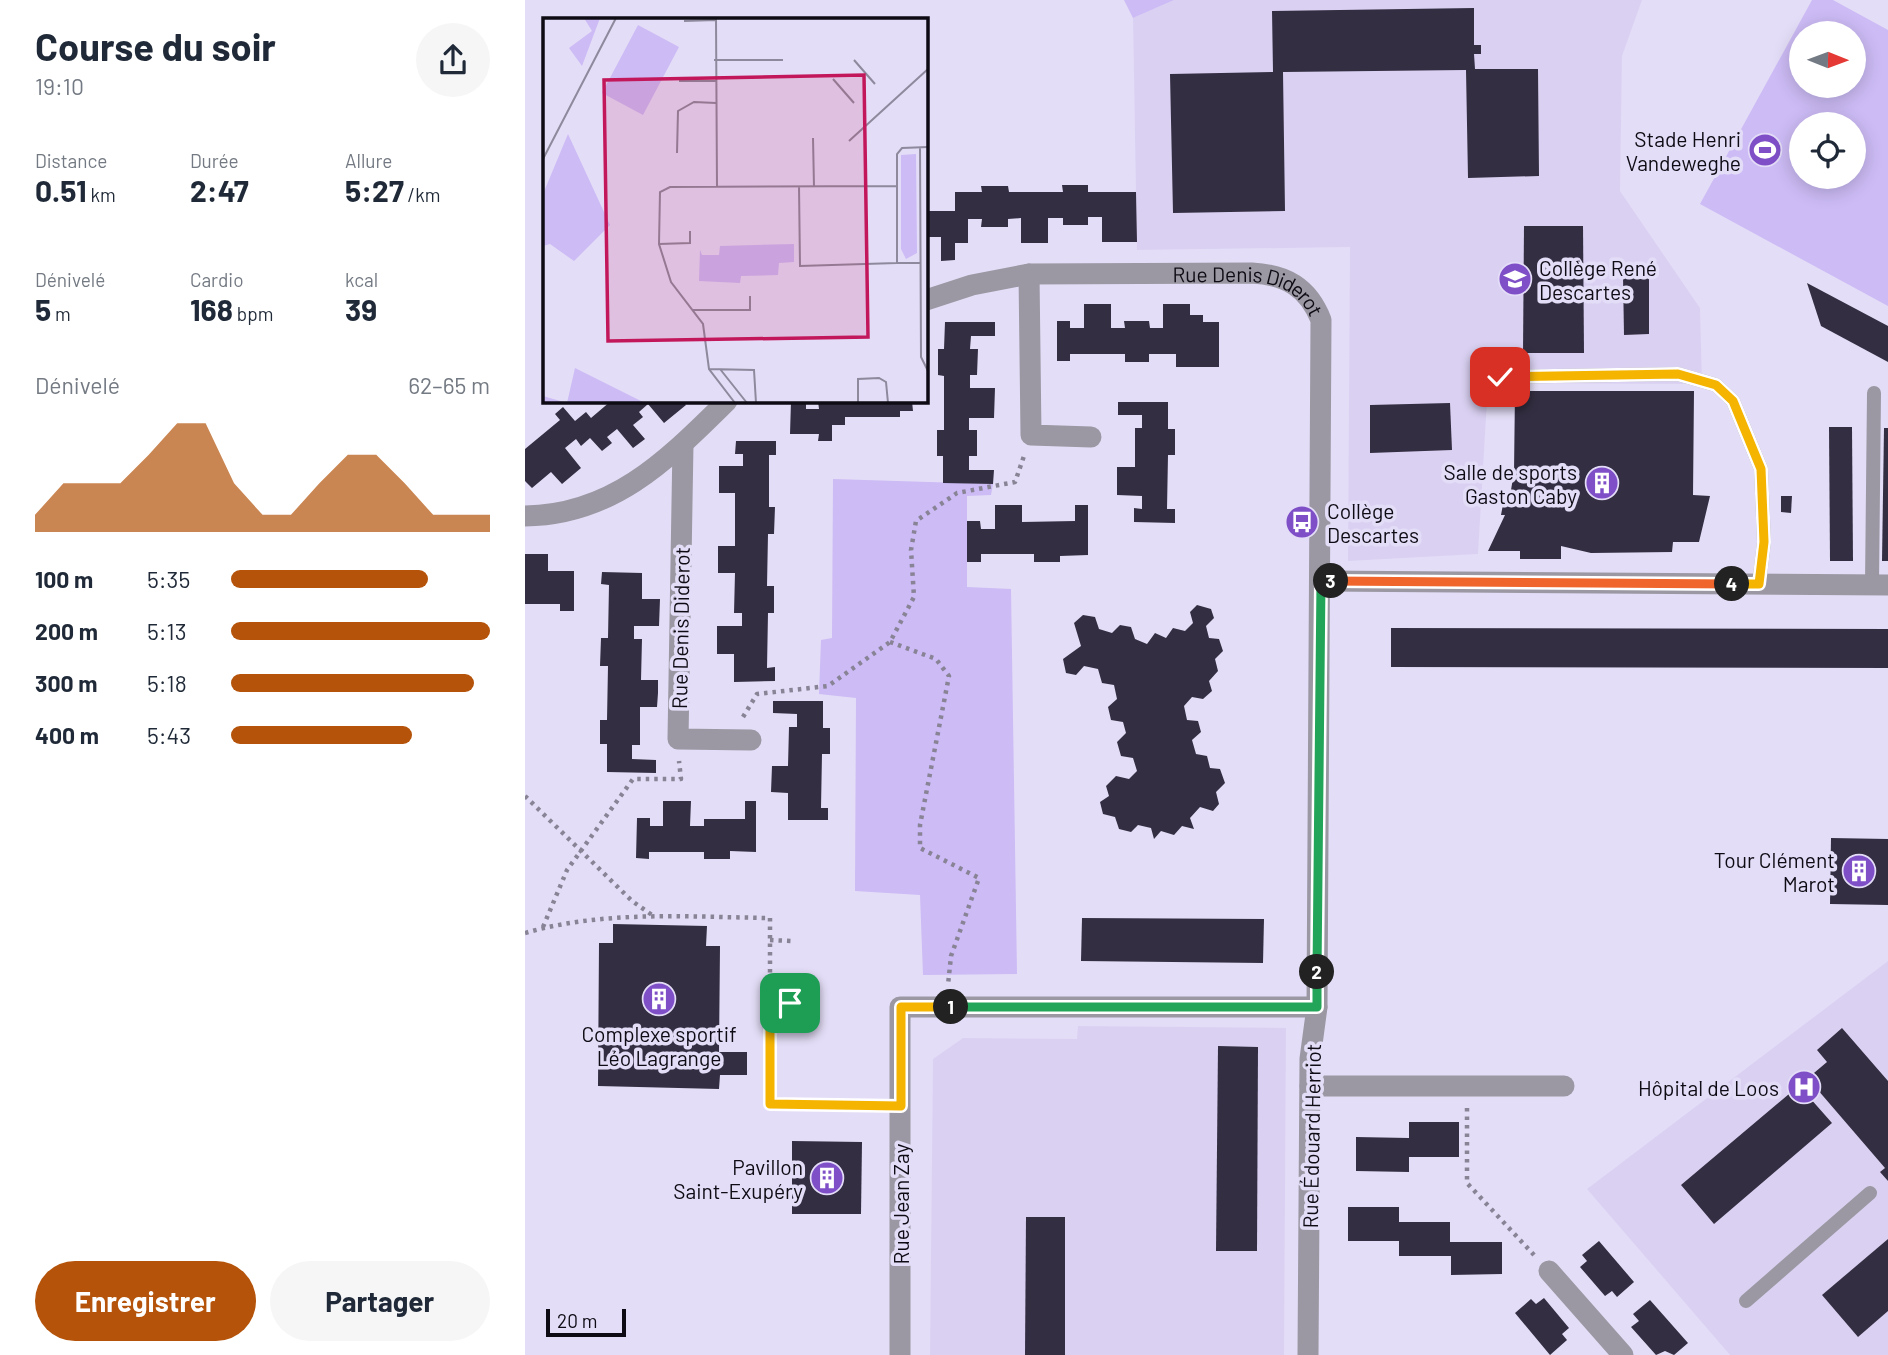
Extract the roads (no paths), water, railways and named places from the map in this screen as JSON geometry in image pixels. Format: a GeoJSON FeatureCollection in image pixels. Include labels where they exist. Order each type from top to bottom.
{"type":"FeatureCollection","features":[{"type":"Feature","properties":{"kind":"street","name":"Rue Denis Diderot"},"geometry":{"type":"LineString","coordinates":[[927,300],[971,285],[1029,274],[1270,274],[1287,278],[1308,296],[1321,320],[1321,581]]}},
{"type":"Feature","properties":{"kind":"street"},"geometry":{"type":"LineString","coordinates":[[1029,274],[1031,435],[1091,437]]}},
{"type":"Feature","properties":{"kind":"street"},"geometry":{"type":"LineString","coordinates":[[525,516],[572,510],[609,496],[666,461],[726,402]]}},
{"type":"Feature","properties":{"kind":"street","name":"Rue Denis Diderot"},"geometry":{"type":"LineString","coordinates":[[683,444],[678,739],[751,740]]}},
{"type":"Feature","properties":{"kind":"street"},"geometry":{"type":"LineString","coordinates":[[1321,581],[1880,585]]}},
{"type":"Feature","properties":{"kind":"street","name":"Rue Édouard Herriot"},"geometry":{"type":"LineString","coordinates":[[1308,1355],[1310,1086],[1317,1007],[1321,581]]}},
{"type":"Feature","properties":{"kind":"street","name":"Rue Jean Zay"},"geometry":{"type":"LineString","coordinates":[[900,1355],[901,1007],[1317,1007]]}},
{"type":"Feature","properties":{"kind":"street"},"geometry":{"type":"LineString","coordinates":[[1310,1086],[1564,1086]]}},
{"type":"Feature","properties":{"kind":"street"},"geometry":{"type":"LineString","coordinates":[[1549,1271],[1623,1355]]}},
{"type":"Feature","properties":{"kind":"lane"},"geometry":{"type":"LineString","coordinates":[[1500,377],[1678,374],[1716,385],[1733,401],[1761,469],[1764,542],[1759,584]]}},
{"type":"Feature","properties":{"kind":"lane"},"geometry":{"type":"LineString","coordinates":[[1874,393],[1880,585]]}},
{"type":"Feature","properties":{"kind":"lane"},"geometry":{"type":"LineString","coordinates":[[1745,1301],[1870,1193]]}},
{"type":"Feature","properties":{"kind":"place","name":"Stade Henri Vandeweghe"},"geometry":{"type":"Point","coordinates":[1765,150]}},
{"type":"Feature","properties":{"kind":"place","name":"Collège René Descartes"},"geometry":{"type":"Point","coordinates":[1515,279]}},
{"type":"Feature","properties":{"kind":"place","name":"Salle de sports Gaston Caby"},"geometry":{"type":"Point","coordinates":[1602,483]}},
{"type":"Feature","properties":{"kind":"place","name":"Collège Descartes"},"geometry":{"type":"Point","coordinates":[1302,522]}},
{"type":"Feature","properties":{"kind":"place","name":"Tour Clément Marot"},"geometry":{"type":"Point","coordinates":[1859,871]}},
{"type":"Feature","properties":{"kind":"place","name":"Complexe sportif Léo Lagrange"},"geometry":{"type":"Point","coordinates":[659,999]}},
{"type":"Feature","properties":{"kind":"place","name":"Hôpital de Loos"},"geometry":{"type":"Point","coordinates":[1804,1087]}},
{"type":"Feature","properties":{"kind":"place","name":"Pavillon Saint-Exupéry"},"geometry":{"type":"Point","coordinates":[827,1178]}}]}
